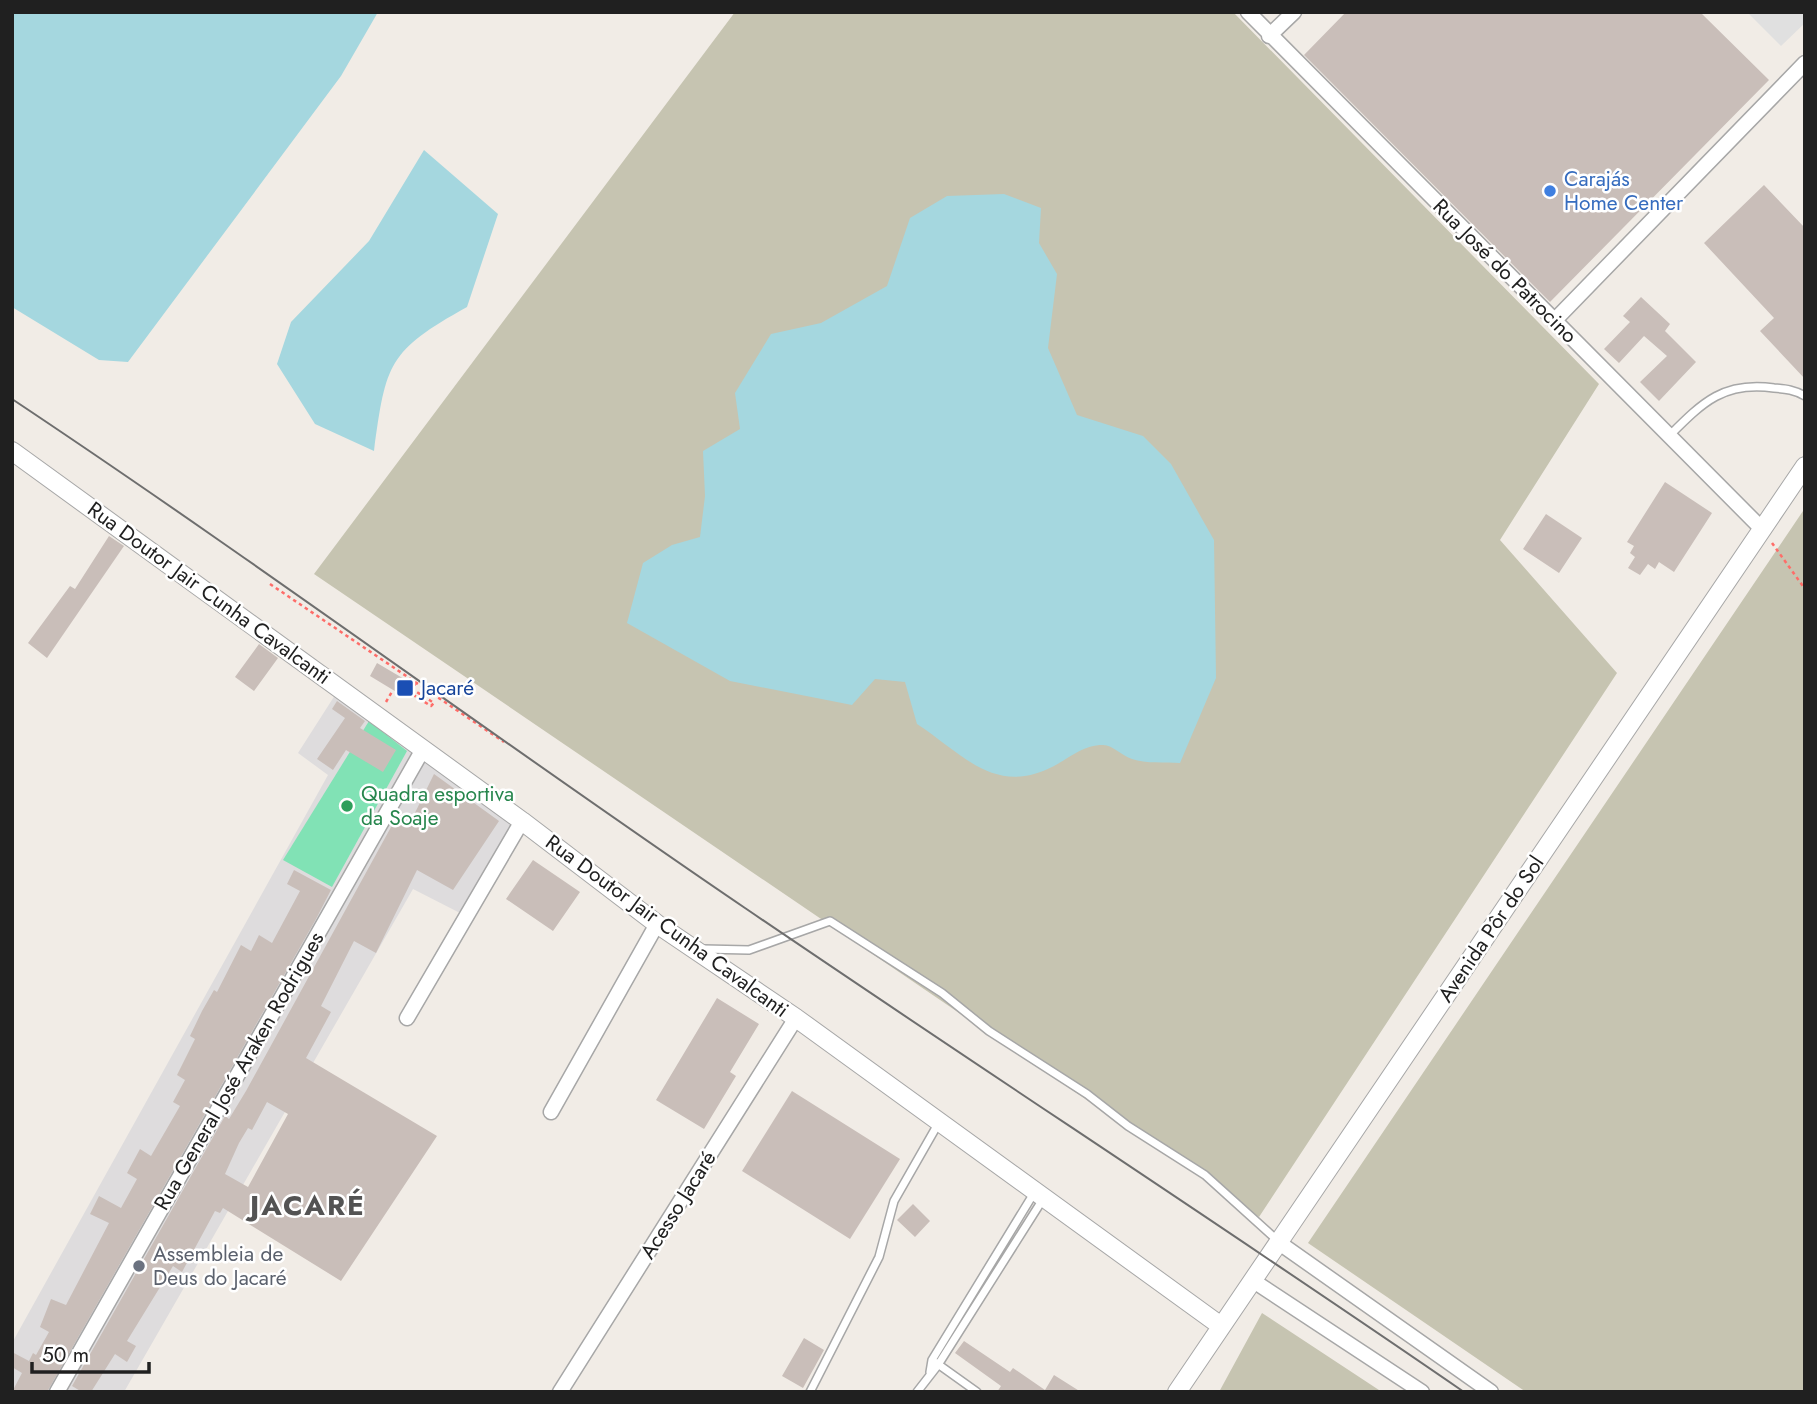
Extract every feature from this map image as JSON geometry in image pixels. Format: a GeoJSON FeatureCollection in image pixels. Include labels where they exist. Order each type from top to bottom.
{"type":"FeatureCollection","features":[{"type":"Feature","properties":{"kind":"street","name":"Rua José do Patrocino"},"geometry":{"type":"LineString","coordinates":[[1248,12],[1762,529]]}},
{"type":"Feature","properties":{"kind":"street"},"geometry":{"type":"LineString","coordinates":[[1269,36],[1294,12]]}},
{"type":"Feature","properties":{"kind":"street"},"geometry":{"type":"LineString","coordinates":[[1554,321],[1805,63]]}},
{"type":"Feature","properties":{"kind":"street","name":"Rua Doutor Jair Cunha Cavalcanti"},"geometry":{"type":"LineString","coordinates":[[12,451],[522,821],[657,924],[796,1018],[938,1124],[1221,1326]]}},
{"type":"Feature","properties":{"kind":"street","name":"Avenida Pôr do Sol"},"geometry":{"type":"LineString","coordinates":[[1177,1392],[1805,466]]}},
{"type":"Feature","properties":{"kind":"street","name":"Rua General José Araken Rodrigues"},"geometry":{"type":"LineString","coordinates":[[57,1392],[422,751]]}},
{"type":"Feature","properties":{"kind":"street"},"geometry":{"type":"LineString","coordinates":[[407,1018],[522,821]]}},
{"type":"Feature","properties":{"kind":"street"},"geometry":{"type":"LineString","coordinates":[[551,1112],[657,924]]}},
{"type":"Feature","properties":{"kind":"street","name":"Acesso Jacaré"},"geometry":{"type":"LineString","coordinates":[[560,1392],[796,1018]]}},
{"type":"Feature","properties":{"kind":"street"},"geometry":{"type":"LineString","coordinates":[[1278,1242],[1491,1392]]}},
{"type":"Feature","properties":{"kind":"street"},"geometry":{"type":"LineString","coordinates":[[1252,1280],[1422,1392]]}},
{"type":"Feature","properties":{"kind":"lane"},"geometry":{"type":"LineString","coordinates":[[1671,435],[1700,405],[1726,390],[1751,384],[1796,391],[1805,397]]}},
{"type":"Feature","properties":{"kind":"lane"},"geometry":{"type":"LineString","coordinates":[[695,948],[749,950],[830,920],[942,993],[989,1031],[1087,1094],[1128,1126],[1205,1175],[1278,1242]]}},
{"type":"Feature","properties":{"kind":"lane"},"geometry":{"type":"LineString","coordinates":[[810,1392],[879,1257],[894,1201],[938,1124]]}},
{"type":"Feature","properties":{"kind":"lane"},"geometry":{"type":"LineString","coordinates":[[917,1392],[1038,1196]]}},
{"type":"Feature","properties":{"kind":"lane"},"geometry":{"type":"LineString","coordinates":[[935,1362],[977,1392]]}},
{"type":"Feature","properties":{"kind":"path"},"geometry":{"type":"LineString","coordinates":[[1762,529],[1805,589]]}},
{"type":"Feature","properties":{"kind":"path"},"geometry":{"type":"LineString","coordinates":[[270,584],[503,742]]}},
{"type":"Feature","properties":{"kind":"path"},"geometry":{"type":"LineString","coordinates":[[407,691],[431,706],[434,703],[412,689],[416,683]]}},
{"type":"Feature","properties":{"kind":"shaded area"},"geometry":{"type":"Polygon","coordinates":[[[735,12],[1233,12],[1599,384],[1500,540],[1617,673],[1259,1217],[314,574],[735,12]]]}},
{"type":"Feature","properties":{"kind":"shaded area"},"geometry":{"type":"Polygon","coordinates":[[[1747,12],[1805,12],[1805,23],[1781,46],[1747,12]]]}},
{"type":"Feature","properties":{"kind":"shaded area"},"geometry":{"type":"Polygon","coordinates":[[[1805,508],[1805,1392],[1526,1392],[1308,1243],[1805,508]]]}},
{"type":"Feature","properties":{"kind":"shaded area"},"geometry":{"type":"Polygon","coordinates":[[[337,692],[517,823],[460,913],[413,889],[124,1392],[12,1392],[12,1343],[328,775],[298,753],[337,692]]]}},
{"type":"Feature","properties":{"kind":"shaded area"},"geometry":{"type":"Polygon","coordinates":[[[1262,1313],[1382,1392],[1219,1392],[1262,1313]]]}},
{"type":"Feature","properties":{"kind":"green space","name":"Quadra esportiva da Soaje"},"geometry":{"type":"Polygon","coordinates":[[[369,721],[407,751],[332,887],[283,860],[369,721]]]}},
{"type":"Feature","properties":{"kind":"water"},"geometry":{"type":"Polygon","coordinates":[[[12,12],[378,12],[341,76],[128,362],[99,360],[12,307],[12,12]]]}},
{"type":"Feature","properties":{"kind":"water"},"geometry":{"type":"Polygon","coordinates":[[[424,150],[498,214],[467,307],[421,336],[395,363],[382,398],[374,451],[315,424],[277,364],[291,322],[369,241],[424,150]]]}},
{"type":"Feature","properties":{"kind":"water"},"geometry":{"type":"Polygon","coordinates":[[[1004,194],[1041,208],[1039,243],[1057,274],[1048,348],[1077,415],[1143,436],[1171,464],[1214,540],[1216,678],[1180,763],[1137,761],[1103,745],[1083,749],[1054,766],[1033,774],[1014,777],[997,774],[965,759],[917,724],[905,682],[875,679],[852,705],[730,681],[627,623],[643,563],[672,545],[700,537],[705,496],[703,451],[740,429],[735,393],[771,334],[821,323],[887,286],[910,218],[947,196],[1004,194]]]}},
{"type":"Feature","properties":{"kind":"building","name":"Carajás Home Center"},"geometry":{"type":"Polygon","coordinates":[[[1346,12],[1700,12],[1769,80],[1550,302],[1304,55],[1346,12]]]}},
{"type":"Feature","properties":{"kind":"building"},"geometry":{"type":"Polygon","coordinates":[[[1764,185],[1805,228],[1805,379],[1760,331],[1774,318],[1704,243],[1764,185]]]}},
{"type":"Feature","properties":{"kind":"building"},"geometry":{"type":"Polygon","coordinates":[[[1641,297],[1670,324],[1665,331],[1696,362],[1659,401],[1640,382],[1667,356],[1644,336],[1619,363],[1604,349],[1630,322],[1623,316],[1641,297]]]}},
{"type":"Feature","properties":{"kind":"building"},"geometry":{"type":"Polygon","coordinates":[[[1665,482],[1712,513],[1674,572],[1659,562],[1655,569],[1648,564],[1640,575],[1628,568],[1635,557],[1630,553],[1634,546],[1627,542],[1665,482]]]}},
{"type":"Feature","properties":{"kind":"building"},"geometry":{"type":"Polygon","coordinates":[[[1546,514],[1582,538],[1559,573],[1523,549],[1546,514]]]}},
{"type":"Feature","properties":{"kind":"building"},"geometry":{"type":"Polygon","coordinates":[[[109,536],[124,546],[47,658],[28,643],[70,586],[75,589],[109,536]]]}},
{"type":"Feature","properties":{"kind":"building"},"geometry":{"type":"Polygon","coordinates":[[[259,644],[278,658],[254,691],[235,677],[259,644]]]}},
{"type":"Feature","properties":{"kind":"building"},"geometry":{"type":"Polygon","coordinates":[[[377,663],[411,683],[403,696],[370,676],[377,663]]]}},
{"type":"Feature","properties":{"kind":"building"},"geometry":{"type":"Polygon","coordinates":[[[337,701],[365,721],[360,728],[396,750],[383,772],[346,750],[333,770],[317,759],[345,718],[332,709],[337,701]]]}},
{"type":"Feature","properties":{"kind":"building"},"geometry":{"type":"Polygon","coordinates":[[[434,774],[499,821],[453,890],[417,870],[376,953],[354,941],[321,1006],[331,1012],[306,1058],[437,1136],[341,1281],[223,1208],[220,1213],[215,1211],[182,1272],[173,1266],[127,1341],[136,1346],[127,1362],[115,1354],[91,1392],[82,1392],[72,1386],[225,1116],[229,1119],[246,1091],[396,818],[409,825],[434,774]],[[267,1102],[252,1130],[248,1128],[239,1143],[225,1174],[248,1187],[288,1114],[267,1102]]]}},
{"type":"Feature","properties":{"kind":"building"},"geometry":{"type":"Polygon","coordinates":[[[533,860],[580,892],[553,931],[506,899],[533,860]]]}},
{"type":"Feature","properties":{"kind":"building"},"geometry":{"type":"Polygon","coordinates":[[[294,870],[331,890],[316,919],[47,1392],[12,1392],[22,1373],[12,1367],[12,1352],[29,1361],[33,1353],[36,1355],[49,1332],[40,1327],[51,1299],[66,1305],[109,1223],[90,1214],[99,1196],[121,1208],[137,1179],[127,1173],[140,1149],[151,1156],[180,1106],[173,1102],[185,1080],[177,1075],[195,1039],[190,1036],[202,1011],[214,990],[217,992],[241,945],[251,951],[259,935],[272,943],[300,891],[287,884],[294,870]]]}},
{"type":"Feature","properties":{"kind":"building"},"geometry":{"type":"Polygon","coordinates":[[[717,998],[759,1024],[730,1072],[736,1076],[704,1129],[656,1100],[717,998]]]}},
{"type":"Feature","properties":{"kind":"building"},"geometry":{"type":"Polygon","coordinates":[[[792,1091],[900,1159],[850,1239],[742,1171],[792,1091]]]}},
{"type":"Feature","properties":{"kind":"building"},"geometry":{"type":"Polygon","coordinates":[[[913,1204],[930,1221],[915,1237],[897,1220],[913,1204]]]}},
{"type":"Feature","properties":{"kind":"building"},"geometry":{"type":"Polygon","coordinates":[[[804,1338],[824,1350],[803,1388],[782,1376],[804,1338]]]}},
{"type":"Feature","properties":{"kind":"building"},"geometry":{"type":"Polygon","coordinates":[[[964,1341],[1010,1372],[1013,1368],[1045,1390],[1054,1375],[1081,1392],[997,1392],[1001,1386],[955,1353],[964,1341]]]}},
{"type":"Feature","properties":{"kind":"tram line"},"geometry":{"type":"LineString","coordinates":[[12,399],[105,461],[745,908],[1464,1392]]}},
{"type":"Feature","properties":{"kind":"place","name":"Carajás Home Center"},"geometry":{"type":"Point","coordinates":[1550,191]}},
{"type":"Feature","properties":{"kind":"place","name":"Jacaré"},"geometry":{"type":"Point","coordinates":[405,688]}},
{"type":"Feature","properties":{"kind":"place","name":"Quadra esportiva da Soaje"},"geometry":{"type":"Point","coordinates":[347,806]}},
{"type":"Feature","properties":{"kind":"place","name":"Assembleia de Deus do Jacaré"},"geometry":{"type":"Point","coordinates":[139,1266]}},
{"type":"Feature","properties":{"kind":"district","name":"JACARÉ"},"geometry":{"type":"Point","coordinates":[308,1205]}}]}
